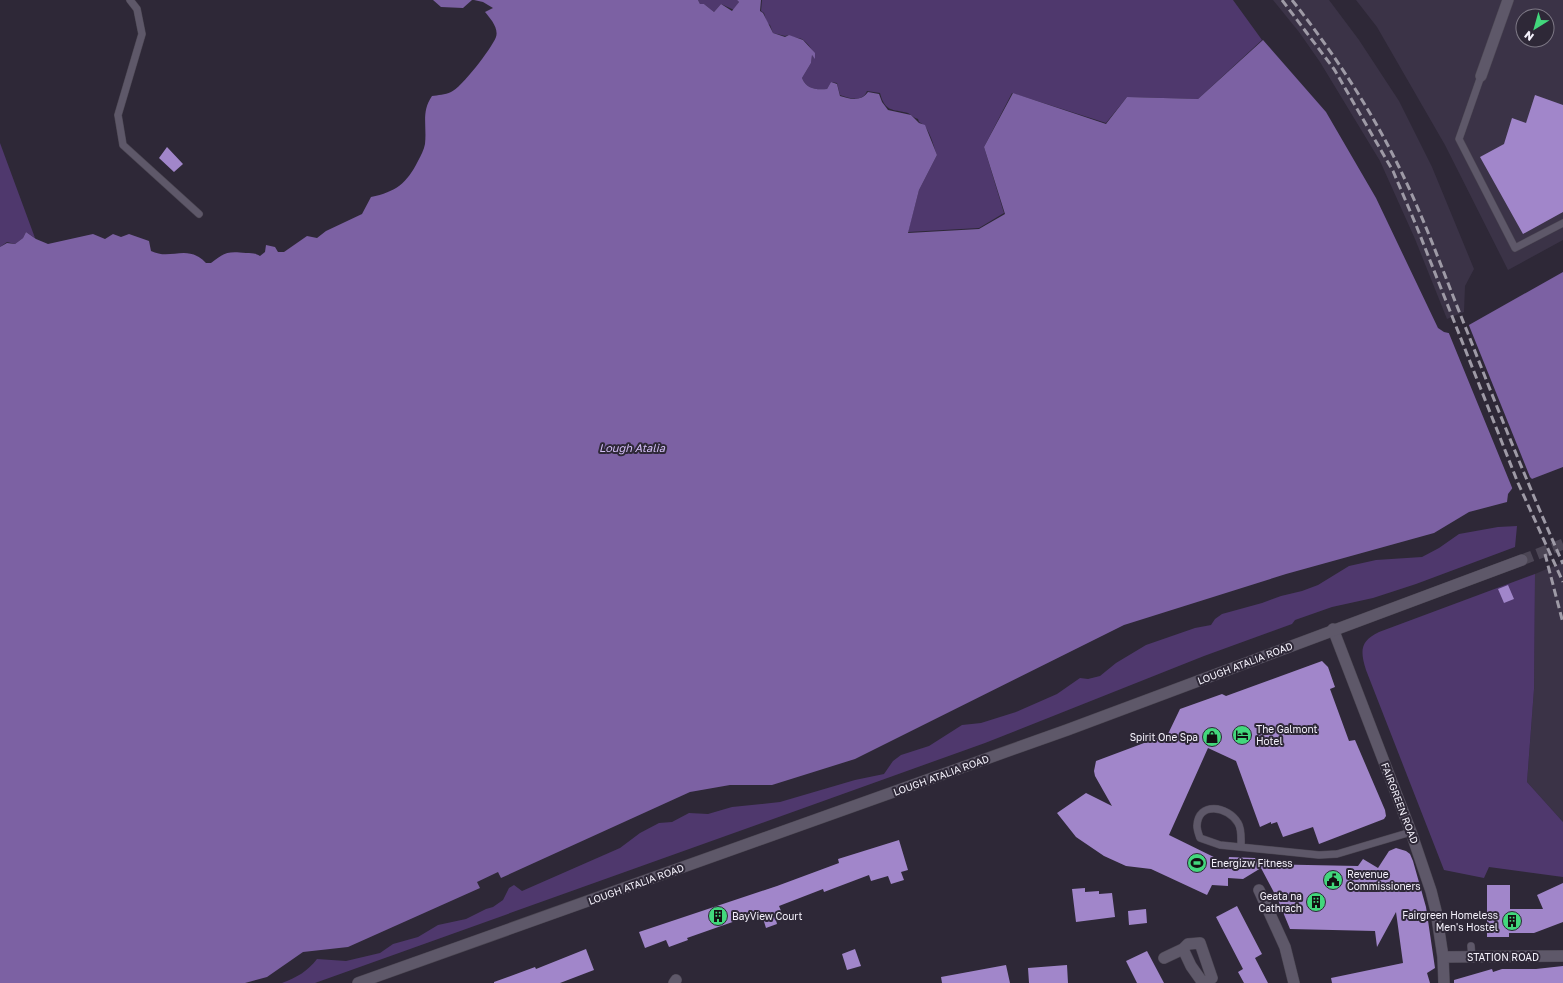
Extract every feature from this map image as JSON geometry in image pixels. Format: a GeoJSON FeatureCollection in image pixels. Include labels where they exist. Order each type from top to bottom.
{"type":"FeatureCollection","features":[{"type":"Feature","properties":{"kind":"street"},"geometry":{"type":"LineString","coordinates":[[1481,76],[1508,0]]}},
{"type":"Feature","properties":{"kind":"street","name":"LOUGH ATALIA ROAD"},"geometry":{"type":"LineString","coordinates":[[358,983],[1067,730],[1333,629],[1522,560]]}},
{"type":"Feature","properties":{"kind":"street","name":"FAIRGREEN ROAD"},"geometry":{"type":"LineString","coordinates":[[1333,629],[1411,832],[1433,898],[1443,957],[1444,983]]}},
{"type":"Feature","properties":{"kind":"street"},"geometry":{"type":"LineString","coordinates":[[1259,890],[1285,947],[1294,983]]}},
{"type":"Feature","properties":{"kind":"street"},"geometry":{"type":"LineString","coordinates":[[1164,958],[1183,949],[1188,944],[1200,942],[1212,978],[1204,983],[1191,966],[1183,949]]}},
{"type":"Feature","properties":{"kind":"street","name":"STATION ROAD"},"geometry":{"type":"LineString","coordinates":[[1443,957],[1472,952],[1549,957],[1563,956]]}},
{"type":"Feature","properties":{"kind":"lane"},"geometry":{"type":"LineString","coordinates":[[130,0],[137,9],[142,34],[118,115],[123,145],[199,214]]}},
{"type":"Feature","properties":{"kind":"lane"},"geometry":{"type":"LineString","coordinates":[[1481,76],[1459,138],[1515,248],[1563,223]]}},
{"type":"Feature","properties":{"kind":"lane"},"geometry":{"type":"LineString","coordinates":[[1241,847],[1238,823],[1224,810],[1216,807],[1206,810],[1199,818],[1197,827],[1200,838],[1220,845],[1299,855],[1337,854],[1411,832]]}},
{"type":"Feature","properties":{"kind":"lane"},"geometry":{"type":"LineString","coordinates":[[1549,957],[1563,950]]}},
{"type":"Feature","properties":{"kind":"shaded area"},"geometry":{"type":"Polygon","coordinates":[[[698,0],[737,0],[739,2],[734,10],[721,4],[714,12],[704,4],[700,4],[698,0]]]}},
{"type":"Feature","properties":{"kind":"shaded area"},"geometry":{"type":"Polygon","coordinates":[[[762,0],[1233,0],[1262,40],[1198,99],[1127,97],[1106,123],[1012,93],[984,147],[1004,213],[979,228],[908,232],[919,190],[937,155],[931,137],[926,128],[919,122],[918,119],[908,113],[893,110],[887,107],[884,104],[880,93],[867,91],[862,97],[855,99],[840,95],[837,83],[831,82],[827,89],[815,89],[809,87],[802,78],[811,63],[812,55],[815,58],[814,53],[802,39],[789,35],[785,36],[773,33],[770,25],[767,23],[764,13],[761,11],[762,0]]]}},
{"type":"Feature","properties":{"kind":"shaded area"},"geometry":{"type":"Polygon","coordinates":[[[1273,0],[1329,0],[1359,40],[1399,101],[1432,167],[1474,269],[1465,286],[1464,312],[1447,319],[1415,239],[1380,161],[1320,62],[1299,32],[1273,0]]]}},
{"type":"Feature","properties":{"kind":"shaded area"},"geometry":{"type":"Polygon","coordinates":[[[1356,0],[1563,0],[1563,240],[1508,270],[1445,145],[1377,27],[1356,0]]]}},
{"type":"Feature","properties":{"kind":"shaded area"},"geometry":{"type":"Polygon","coordinates":[[[0,143],[35,238],[26,232],[23,238],[15,244],[7,242],[0,247],[0,143]]]}},
{"type":"Feature","properties":{"kind":"shaded area"},"geometry":{"type":"Polygon","coordinates":[[[1517,526],[1515,547],[1416,584],[1373,598],[1332,607],[1295,620],[1292,624],[1204,656],[985,743],[315,983],[282,983],[301,974],[317,959],[346,961],[380,953],[393,944],[418,937],[438,925],[466,919],[493,907],[503,900],[509,888],[514,885],[522,891],[620,848],[640,833],[659,823],[672,822],[689,813],[708,814],[732,807],[780,802],[855,780],[884,774],[893,761],[901,755],[929,746],[962,725],[981,723],[1016,712],[1057,694],[1080,678],[1088,679],[1100,676],[1116,663],[1146,645],[1195,628],[1211,625],[1215,619],[1222,614],[1318,585],[1349,566],[1376,560],[1422,557],[1439,548],[1459,534],[1498,527],[1517,526]]]}},
{"type":"Feature","properties":{"kind":"shaded area"},"geometry":{"type":"Polygon","coordinates":[[[1563,562],[1563,822],[1527,782],[1534,689],[1535,574],[1563,562]]]}},
{"type":"Feature","properties":{"kind":"shaded area"},"geometry":{"type":"Polygon","coordinates":[[[1535,574],[1534,689],[1527,782],[1563,822],[1563,877],[1489,867],[1484,878],[1444,870],[1366,670],[1362,652],[1363,647],[1368,639],[1379,632],[1535,574]]]}},
{"type":"Feature","properties":{"kind":"water"},"geometry":{"type":"Polygon","coordinates":[[[433,0],[472,0],[463,8],[441,7],[433,0]]]}},
{"type":"Feature","properties":{"kind":"water","name":"Lough Atalia"},"geometry":{"type":"Polygon","coordinates":[[[474,0],[698,0],[700,4],[704,4],[714,12],[721,4],[732,11],[739,2],[737,0],[761,0],[760,11],[763,13],[773,33],[785,37],[789,35],[803,40],[815,53],[815,59],[812,55],[811,63],[802,78],[809,87],[815,89],[827,89],[831,82],[837,84],[840,96],[851,99],[862,97],[868,92],[879,94],[882,102],[888,110],[911,115],[919,123],[925,125],[937,155],[919,190],[908,233],[979,229],[1005,214],[984,147],[1013,93],[1106,124],[1127,97],[1198,99],[1263,40],[1326,112],[1376,198],[1438,328],[1444,332],[1453,334],[1563,272],[1563,467],[1514,486],[1508,494],[1507,502],[1469,512],[1434,533],[1286,574],[1124,625],[855,759],[772,785],[730,785],[690,792],[501,878],[498,872],[477,882],[480,888],[348,947],[303,952],[267,977],[245,983],[0,983],[0,247],[7,243],[15,244],[23,238],[26,232],[36,239],[48,244],[93,234],[105,239],[113,234],[121,237],[129,234],[149,241],[151,251],[158,254],[192,254],[199,257],[206,263],[211,263],[223,254],[231,252],[252,253],[260,256],[265,252],[266,245],[275,247],[278,252],[284,252],[307,236],[317,238],[326,231],[362,214],[371,197],[394,189],[405,181],[414,169],[425,146],[425,113],[432,96],[446,94],[456,89],[476,67],[489,50],[496,37],[497,34],[495,27],[485,12],[493,8],[483,2],[474,0]]]}},
{"type":"Feature","properties":{"kind":"pier"},"geometry":{"type":"Polygon","coordinates":[[[1468,323],[1530,477],[1534,481],[1513,490],[1448,331],[1452,332],[1468,323]]]}},
{"type":"Feature","properties":{"kind":"building"},"geometry":{"type":"Polygon","coordinates":[[[1535,95],[1563,105],[1563,212],[1523,234],[1480,157],[1504,144],[1512,118],[1526,123],[1535,95]]]}},
{"type":"Feature","properties":{"kind":"building"},"geometry":{"type":"Polygon","coordinates":[[[167,147],[183,164],[174,172],[159,158],[167,147]]]}},
{"type":"Feature","properties":{"kind":"building"},"geometry":{"type":"Polygon","coordinates":[[[1508,585],[1514,599],[1504,603],[1498,589],[1508,585]]]}},
{"type":"Feature","properties":{"kind":"building"},"geometry":{"type":"Polygon","coordinates":[[[1322,661],[1328,667],[1335,687],[1330,689],[1349,741],[1355,740],[1385,810],[1386,816],[1384,819],[1319,844],[1313,827],[1283,837],[1277,822],[1271,824],[1271,822],[1260,827],[1236,761],[1208,748],[1169,835],[1228,864],[1229,857],[1255,858],[1258,864],[1358,866],[1363,859],[1378,868],[1389,851],[1396,848],[1406,851],[1410,854],[1413,861],[1426,907],[1435,968],[1427,973],[1430,983],[1332,983],[1331,978],[1403,963],[1396,912],[1377,947],[1375,931],[1290,929],[1278,900],[1261,868],[1243,879],[1228,878],[1228,886],[1212,885],[1207,895],[1151,869],[1126,866],[1104,856],[1076,837],[1057,813],[1086,793],[1112,806],[1095,776],[1094,771],[1096,761],[1168,734],[1180,709],[1222,694],[1226,696],[1322,661]]]}},
{"type":"Feature","properties":{"kind":"building"},"geometry":{"type":"Polygon","coordinates":[[[899,840],[908,870],[901,872],[904,880],[891,884],[888,876],[871,881],[869,875],[824,892],[823,889],[779,906],[784,918],[776,920],[777,924],[766,928],[761,912],[687,938],[688,940],[669,947],[666,940],[645,948],[639,932],[777,886],[839,863],[838,859],[899,840]]]}},
{"type":"Feature","properties":{"kind":"building","name":"Fairgreen Homeless Men's Hostel"},"geometry":{"type":"Polygon","coordinates":[[[1563,883],[1563,922],[1534,933],[1509,933],[1509,937],[1487,937],[1487,885],[1510,885],[1510,909],[1543,909],[1537,895],[1563,883]]]}},
{"type":"Feature","properties":{"kind":"building"},"geometry":{"type":"Polygon","coordinates":[[[1085,888],[1085,892],[1099,891],[1099,894],[1112,893],[1115,917],[1076,922],[1072,889],[1085,888]]]}},
{"type":"Feature","properties":{"kind":"building"},"geometry":{"type":"Polygon","coordinates":[[[1237,906],[1262,954],[1255,958],[1268,983],[1244,983],[1238,972],[1243,969],[1216,917],[1237,906]]]}},
{"type":"Feature","properties":{"kind":"building"},"geometry":{"type":"Polygon","coordinates":[[[1146,909],[1147,923],[1129,925],[1128,911],[1146,909]]]}},
{"type":"Feature","properties":{"kind":"building"},"geometry":{"type":"Polygon","coordinates":[[[586,949],[594,970],[560,983],[494,983],[535,967],[536,969],[586,949]]]}},
{"type":"Feature","properties":{"kind":"building"},"geometry":{"type":"Polygon","coordinates":[[[855,949],[861,966],[847,970],[842,954],[855,949]]]}},
{"type":"Feature","properties":{"kind":"building"},"geometry":{"type":"Polygon","coordinates":[[[1147,951],[1164,983],[1137,983],[1126,961],[1147,951]]]}},
{"type":"Feature","properties":{"kind":"building"},"geometry":{"type":"Polygon","coordinates":[[[1006,965],[1010,983],[942,983],[941,977],[1006,965]]]}},
{"type":"Feature","properties":{"kind":"building"},"geometry":{"type":"Polygon","coordinates":[[[1067,965],[1068,983],[1029,983],[1028,968],[1067,965]]]}},
{"type":"Feature","properties":{"kind":"building"},"geometry":{"type":"Polygon","coordinates":[[[1563,966],[1563,983],[1454,983],[1454,980],[1492,969],[1493,972],[1502,969],[1536,969],[1563,966]]]}},
{"type":"Feature","properties":{"kind":"tunnel"},"geometry":{"type":"LineString","coordinates":[[1522,560],[1563,544]]}},
{"type":"Feature","properties":{"kind":"railway"},"geometry":{"type":"LineString","coordinates":[[1282,0],[1334,69],[1393,171],[1416,225],[1518,483],[1563,582]]}},
{"type":"Feature","properties":{"kind":"railway"},"geometry":{"type":"LineString","coordinates":[[1292,0],[1350,81],[1376,123],[1399,167],[1427,230],[1503,422],[1563,564]]}},
{"type":"Feature","properties":{"kind":"railway"},"geometry":{"type":"LineString","coordinates":[[1545,554],[1563,623]]}},
{"type":"Feature","properties":{"kind":"place","name":"The Galmont Hotel"},"geometry":{"type":"Point","coordinates":[1242,735]}},
{"type":"Feature","properties":{"kind":"place","name":"Spirit One Spa"},"geometry":{"type":"Point","coordinates":[1212,737]}},
{"type":"Feature","properties":{"kind":"place","name":"Energizw Fitness"},"geometry":{"type":"Point","coordinates":[1197,863]}},
{"type":"Feature","properties":{"kind":"place","name":"Revenue Commissioners"},"geometry":{"type":"Point","coordinates":[1333,880]}},
{"type":"Feature","properties":{"kind":"place","name":"Geata na Cathrach"},"geometry":{"type":"Point","coordinates":[1316,902]}},
{"type":"Feature","properties":{"kind":"place","name":"BayView Court"},"geometry":{"type":"Point","coordinates":[718,916]}},
{"type":"Feature","properties":{"kind":"place","name":"Fairgreen Homeless Men's Hostel"},"geometry":{"type":"Point","coordinates":[1512,921]}}]}
